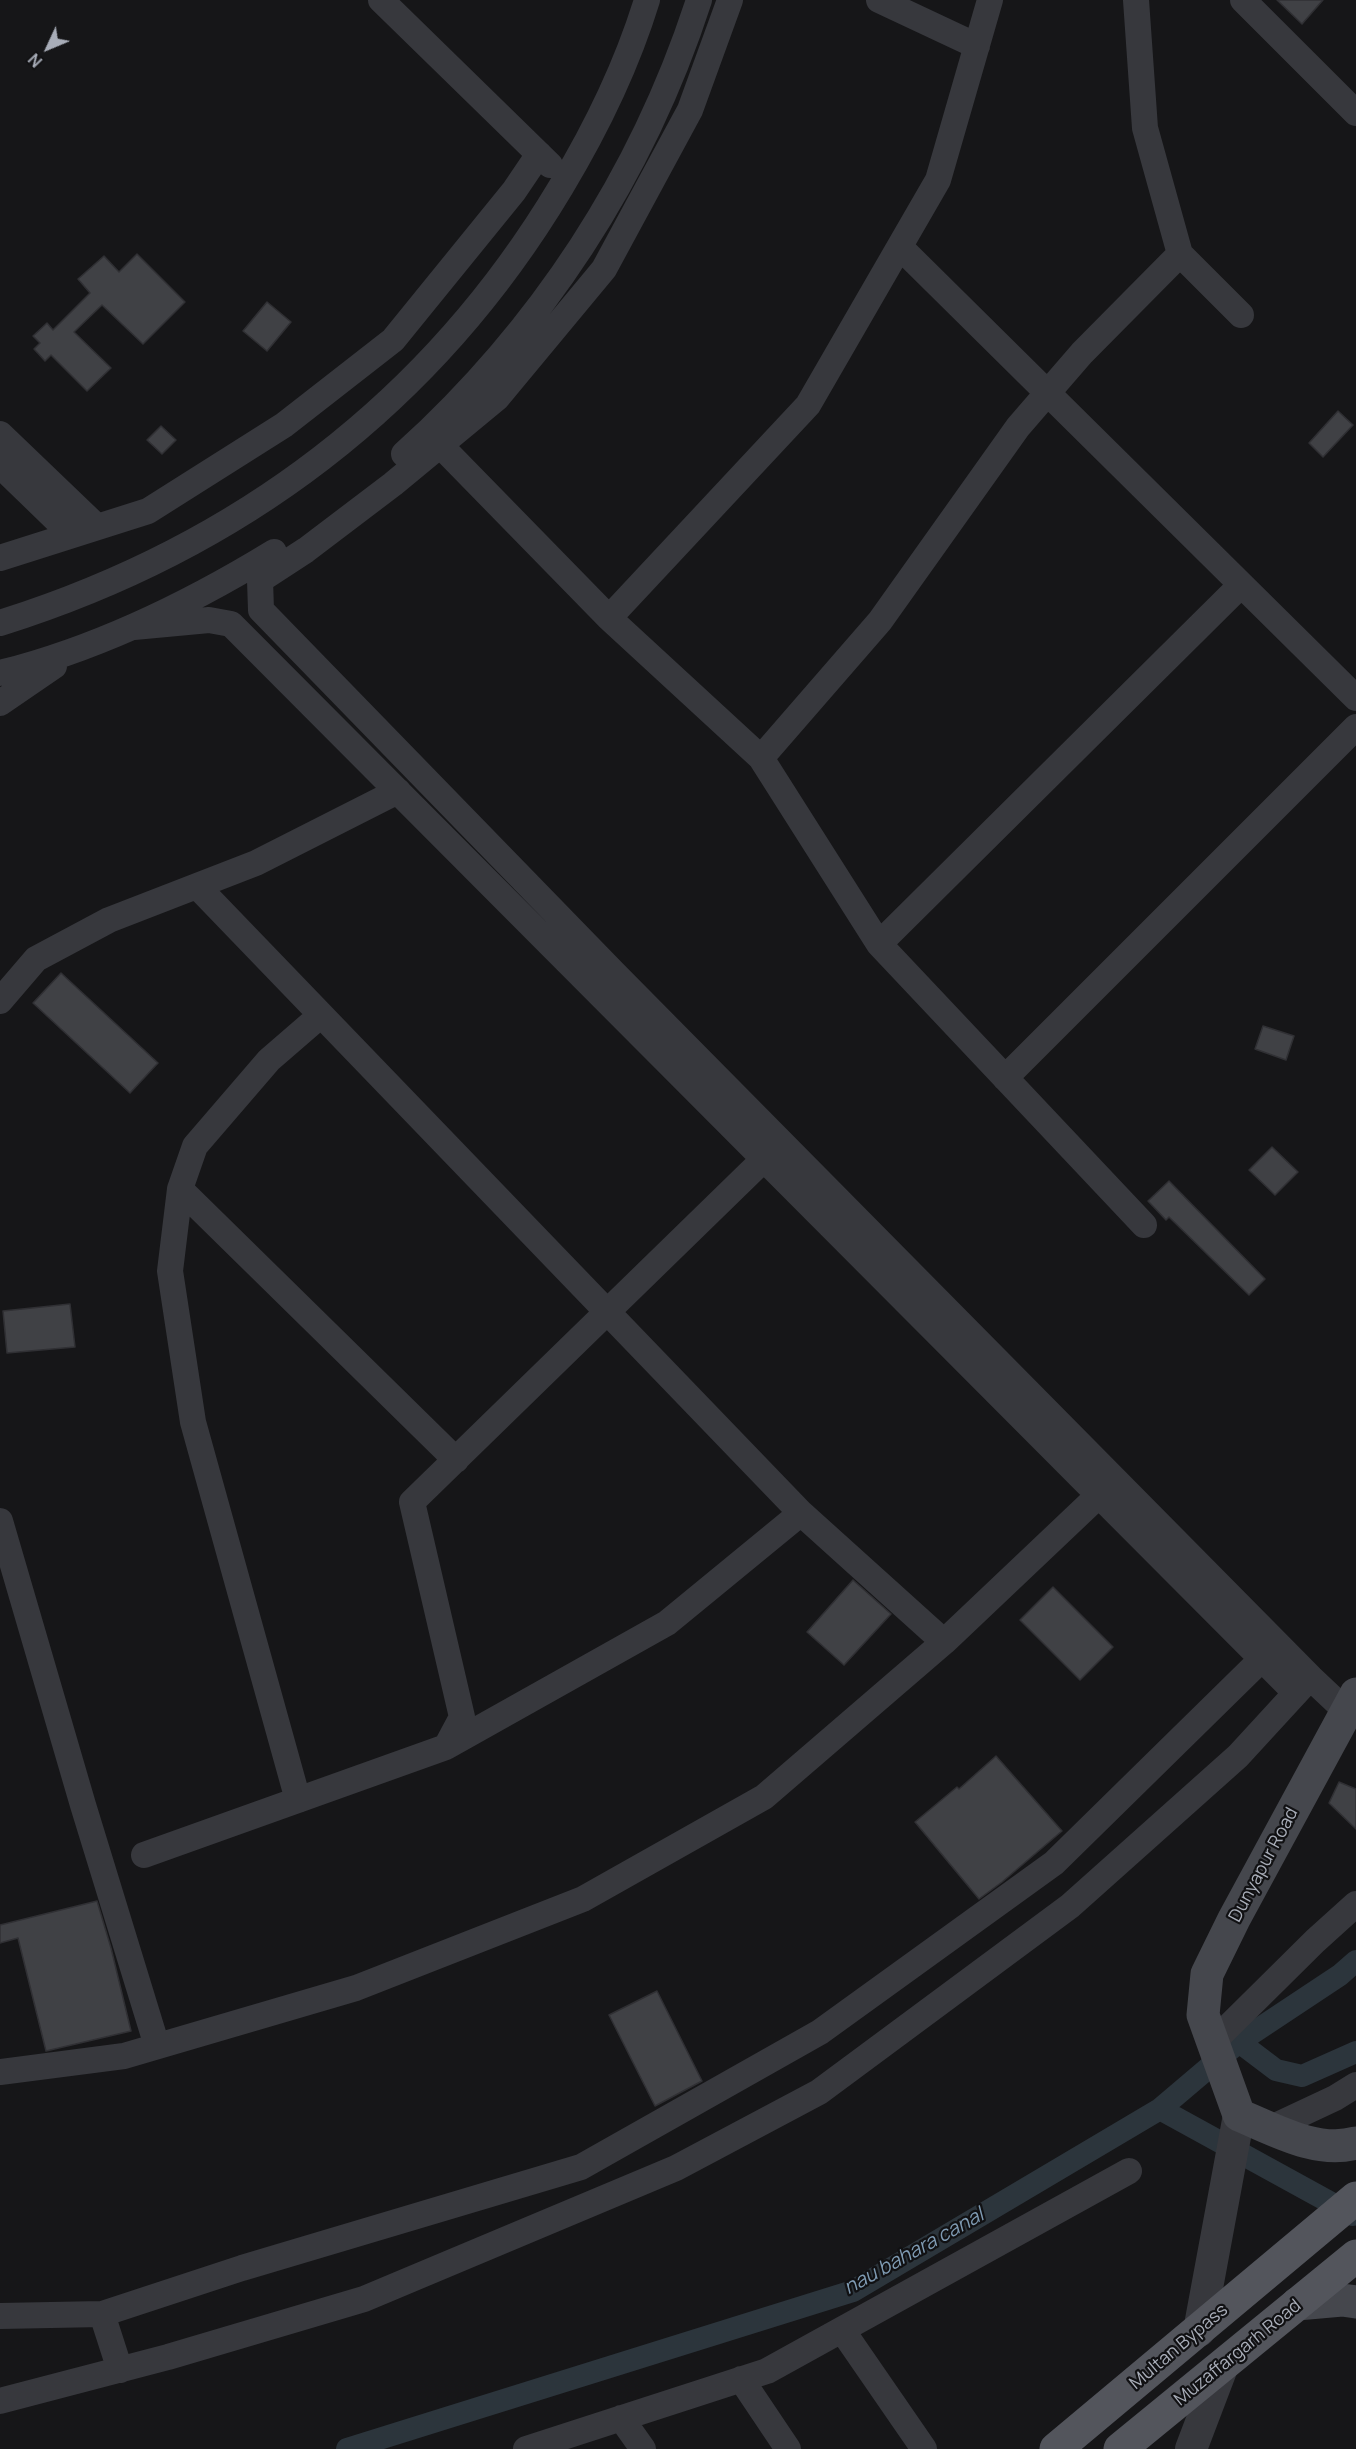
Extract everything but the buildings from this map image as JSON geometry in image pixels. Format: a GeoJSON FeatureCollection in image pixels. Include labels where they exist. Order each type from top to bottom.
{"type":"FeatureCollection","features":[{"type":"Feature","properties":{"kind":"main road","name":"Dunyapur Road"},"geometry":{"type":"LineString","coordinates":[[1236,2115],[1203,2015],[1207,1974],[1351,1703]]}},
{"type":"Feature","properties":{"kind":"main road"},"geometry":{"type":"LineString","coordinates":[[1236,2115],[1305,2142],[1332,2146],[1356,2144]]}},
{"type":"Feature","properties":{"kind":"main road","name":"Multan Bypass"},"geometry":{"type":"LineString","coordinates":[[1056,2449],[1356,2198]]}},
{"type":"Feature","properties":{"kind":"main road","name":"Muzaffargarh Road"},"geometry":{"type":"LineString","coordinates":[[1120,2449],[1344,2266]]}},
{"type":"Feature","properties":{"kind":"main road"},"geometry":{"type":"LineString","coordinates":[[1297,2304],[1356,2302]]}},
{"type":"Feature","properties":{"kind":"street"},"geometry":{"type":"LineString","coordinates":[[381,0],[566,180]]}},
{"type":"Feature","properties":{"kind":"street"},"geometry":{"type":"LineString","coordinates":[[0,622],[48,608],[156,562],[258,504],[315,464],[396,396],[476,310],[512,264],[566,180],[602,113],[626,60],[647,0]]}},
{"type":"Feature","properties":{"kind":"street"},"geometry":{"type":"LineString","coordinates":[[0,673],[79,649],[134,627],[240,573],[320,521],[386,471],[472,389],[548,297],[582,249],[612,198],[666,92],[699,0]]}},
{"type":"Feature","properties":{"kind":"street"},"geometry":{"type":"LineString","coordinates":[[730,0],[690,110],[604,269],[497,398],[341,524],[260,580],[261,610],[1270,1652],[1304,1686],[1351,1703]]}},
{"type":"Feature","properties":{"kind":"street"},"geometry":{"type":"LineString","coordinates":[[879,0],[977,46]]}},
{"type":"Feature","properties":{"kind":"street"},"geometry":{"type":"LineString","coordinates":[[609,618],[808,405],[939,180],[990,0]]}},
{"type":"Feature","properties":{"kind":"street"},"geometry":{"type":"LineString","coordinates":[[1136,0],[1144,128],[1180,254],[1241,315]]}},
{"type":"Feature","properties":{"kind":"street"},"geometry":{"type":"LineString","coordinates":[[1243,0],[1356,113]]}},
{"type":"Feature","properties":{"kind":"street"},"geometry":{"type":"LineString","coordinates":[[0,558],[148,510],[284,425],[393,340],[514,191],[539,154]]}},
{"type":"Feature","properties":{"kind":"street"},"geometry":{"type":"LineString","coordinates":[[900,247],[1356,698]]}},
{"type":"Feature","properties":{"kind":"street"},"geometry":{"type":"LineString","coordinates":[[761,758],[880,621],[1018,427],[1082,353],[1180,254]]}},
{"type":"Feature","properties":{"kind":"street"},"geometry":{"type":"LineString","coordinates":[[0,434],[97,527]]}},
{"type":"Feature","properties":{"kind":"street"},"geometry":{"type":"LineString","coordinates":[[441,445],[609,618],[761,758],[879,944],[1144,1225]]}},
{"type":"Feature","properties":{"kind":"street"},"geometry":{"type":"LineString","coordinates":[[0,465],[72,535]]}},
{"type":"Feature","properties":{"kind":"street"},"geometry":{"type":"LineString","coordinates":[[879,944],[1241,585]]}},
{"type":"Feature","properties":{"kind":"street"},"geometry":{"type":"LineString","coordinates":[[134,627],[209,620],[231,624],[1099,1495],[1270,1652]]}},
{"type":"Feature","properties":{"kind":"street"},"geometry":{"type":"LineString","coordinates":[[0,703],[79,649]]}},
{"type":"Feature","properties":{"kind":"street"},"geometry":{"type":"LineString","coordinates":[[1005,1078],[1356,728]]}},
{"type":"Feature","properties":{"kind":"street"},"geometry":{"type":"LineString","coordinates":[[0,1001],[36,959],[108,920],[256,863],[398,791]]}},
{"type":"Feature","properties":{"kind":"street"},"geometry":{"type":"LineString","coordinates":[[198,886],[801,1513],[944,1642]]}},
{"type":"Feature","properties":{"kind":"street"},"geometry":{"type":"LineString","coordinates":[[298,1800],[193,1422],[170,1271],[180,1189],[195,1146],[269,1060],[321,1015]]}},
{"type":"Feature","properties":{"kind":"street"},"geometry":{"type":"LineString","coordinates":[[446,1747],[462,1717],[412,1502],[764,1159]]}},
{"type":"Feature","properties":{"kind":"street"},"geometry":{"type":"LineString","coordinates":[[180,1189],[456,1460]]}},
{"type":"Feature","properties":{"kind":"street"},"geometry":{"type":"LineString","coordinates":[[0,2072],[124,2056],[356,1988],[583,1899],[764,1797],[944,1642],[1099,1495]]}},
{"type":"Feature","properties":{"kind":"street"},"geometry":{"type":"LineString","coordinates":[[144,1855],[446,1747],[667,1623],[801,1513]]}},
{"type":"Feature","properties":{"kind":"street"},"geometry":{"type":"LineString","coordinates":[[0,1521],[83,1805],[157,2046]]}},
{"type":"Feature","properties":{"kind":"street"},"geometry":{"type":"LineString","coordinates":[[0,2316],[102,2314],[253,2265],[581,2167],[820,2032],[1054,1863],[1270,1652]]}},
{"type":"Feature","properties":{"kind":"street"},"geometry":{"type":"LineString","coordinates":[[0,2401],[120,2370],[364,2300],[676,2168],[819,2092],[1070,1906],[1238,1756],[1304,1686]]}},
{"type":"Feature","properties":{"kind":"street"},"geometry":{"type":"LineString","coordinates":[[1212,2043],[1315,1941],[1356,1904]]}},
{"type":"Feature","properties":{"kind":"street"},"geometry":{"type":"LineString","coordinates":[[1271,2128],[1335,2098],[1356,2085]]}},
{"type":"Feature","properties":{"kind":"street"},"geometry":{"type":"LineString","coordinates":[[1199,2331],[1227,2181],[1236,2115]]}},
{"type":"Feature","properties":{"kind":"street"},"geometry":{"type":"LineString","coordinates":[[526,2449],[766,2371],[1128,2171]]}},
{"type":"Feature","properties":{"kind":"street"},"geometry":{"type":"LineString","coordinates":[[102,2314],[120,2370]]}},
{"type":"Feature","properties":{"kind":"street"},"geometry":{"type":"LineString","coordinates":[[842,2330],[924,2449]]}},
{"type":"Feature","properties":{"kind":"street"},"geometry":{"type":"LineString","coordinates":[[1191,2449],[1223,2366]]}},
{"type":"Feature","properties":{"kind":"street"},"geometry":{"type":"LineString","coordinates":[[741,2379],[788,2449]]}},
{"type":"Feature","properties":{"kind":"street"},"geometry":{"type":"LineString","coordinates":[[621,2418],[643,2449]]}},
{"type":"Feature","properties":{"kind":"waterway","name":"nau bahara canal"},"geometry":{"type":"LineString","coordinates":[[347,2449],[853,2291],[1160,2109],[1239,2042],[1340,1975],[1356,1961]]}},
{"type":"Feature","properties":{"kind":"waterway"},"geometry":{"type":"LineString","coordinates":[[1239,2042],[1276,2070],[1302,2076],[1356,2052]]}},
{"type":"Feature","properties":{"kind":"waterway"},"geometry":{"type":"LineString","coordinates":[[1160,2109],[1353,2215]]}}]}
